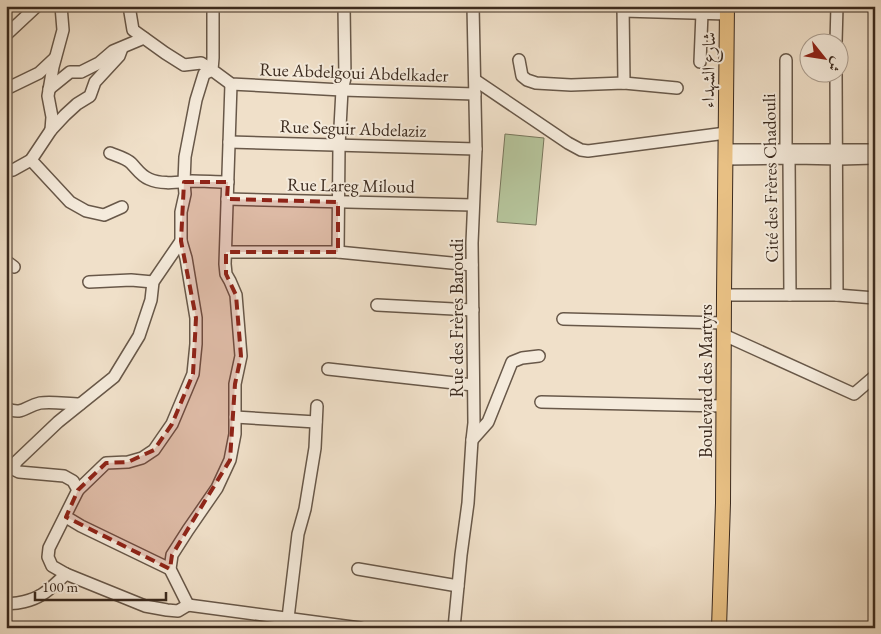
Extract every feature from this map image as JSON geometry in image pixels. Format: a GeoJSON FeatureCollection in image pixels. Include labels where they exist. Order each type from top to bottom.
{"type":"FeatureCollection","features":[{"type":"Feature","properties":{"kind":"main road","name":"شارع الشهداء"},"geometry":{"type":"LineString","coordinates":[[726,133],[727,10]]}},
{"type":"Feature","properties":{"kind":"main road","name":"Boulevard des Martyrs"},"geometry":{"type":"LineString","coordinates":[[719,628],[723,503],[726,133]]}},
{"type":"Feature","properties":{"kind":"street"},"geometry":{"type":"LineString","coordinates":[[7,34],[37,6]]}},
{"type":"Feature","properties":{"kind":"street"},"geometry":{"type":"LineString","coordinates":[[51,130],[52,117],[48,96],[62,30],[61,6]]}},
{"type":"Feature","properties":{"kind":"street"},"geometry":{"type":"LineString","coordinates":[[130,6],[133,30],[184,65],[201,63],[231,84],[226,274],[236,295],[241,356],[235,384],[235,434],[230,460],[217,488],[172,556],[170,569],[188,605]]}},
{"type":"Feature","properties":{"kind":"street"},"geometry":{"type":"LineString","coordinates":[[212,6],[212,70]]}},
{"type":"Feature","properties":{"kind":"street"},"geometry":{"type":"LineString","coordinates":[[338,252],[339,146],[342,90],[345,78],[344,6]]}},
{"type":"Feature","properties":{"kind":"street","name":"Rue des Frères Baroudi"},"geometry":{"type":"LineString","coordinates":[[454,628],[460,555],[468,503],[474,423],[472,265],[476,149],[473,6]]}},
{"type":"Feature","properties":{"kind":"street"},"geometry":{"type":"LineString","coordinates":[[836,6],[836,32]]}},
{"type":"Feature","properties":{"kind":"street"},"geometry":{"type":"LineString","coordinates":[[624,83],[623,9],[702,13],[727,10]]}},
{"type":"Feature","properties":{"kind":"street"},"geometry":{"type":"LineString","coordinates":[[700,62],[702,13]]}},
{"type":"Feature","properties":{"kind":"street"},"geometry":{"type":"LineString","coordinates":[[49,89],[70,72],[81,72],[113,52],[144,38]]}},
{"type":"Feature","properties":{"kind":"street"},"geometry":{"type":"LineString","coordinates":[[6,171],[13,170],[30,160],[51,130],[65,115],[90,96],[95,82],[119,56],[122,48]]}},
{"type":"Feature","properties":{"kind":"street"},"geometry":{"type":"LineString","coordinates":[[7,88],[39,73],[56,58]]}},
{"type":"Feature","properties":{"kind":"street"},"geometry":{"type":"LineString","coordinates":[[519,60],[522,76],[536,83],[571,85],[624,83],[677,88]]}},
{"type":"Feature","properties":{"kind":"street","name":"Cité des Frères Chadouli"},"geometry":{"type":"LineString","coordinates":[[786,60],[790,295]]}},
{"type":"Feature","properties":{"kind":"street"},"geometry":{"type":"LineString","coordinates":[[212,70],[204,74],[196,100],[185,157],[185,194],[181,212],[181,242],[186,258],[196,318],[193,374],[172,424],[154,450],[142,458],[128,462],[106,463],[78,490],[49,548],[48,557],[52,566],[66,574],[145,606],[178,610],[188,605],[280,621],[360,628]]}},
{"type":"Feature","properties":{"kind":"street"},"geometry":{"type":"LineString","coordinates":[[475,80],[581,150],[588,151],[726,133]]}},
{"type":"Feature","properties":{"kind":"street"},"geometry":{"type":"LineString","coordinates":[[836,82],[837,295]]}},
{"type":"Feature","properties":{"kind":"street","name":"Rue Abdelgoui Abdelkader"},"geometry":{"type":"LineString","coordinates":[[231,84],[475,94]]}},
{"type":"Feature","properties":{"kind":"street","name":"Rue Seguir Abdelaziz"},"geometry":{"type":"LineString","coordinates":[[229,142],[476,149]]}},
{"type":"Feature","properties":{"kind":"street"},"geometry":{"type":"LineString","coordinates":[[836,155],[875,150]]}},
{"type":"Feature","properties":{"kind":"street"},"geometry":{"type":"LineString","coordinates":[[110,153],[132,164],[138,172],[149,180],[175,183],[228,182]]}},
{"type":"Feature","properties":{"kind":"street"},"geometry":{"type":"LineString","coordinates":[[725,155],[788,154],[875,158]]}},
{"type":"Feature","properties":{"kind":"street"},"geometry":{"type":"LineString","coordinates":[[30,160],[70,202],[86,211],[104,215],[122,207]]}},
{"type":"Feature","properties":{"kind":"street","name":"Rue Lareg Miloud"},"geometry":{"type":"LineString","coordinates":[[228,199],[473,205]]}},
{"type":"Feature","properties":{"kind":"street"},"geometry":{"type":"LineString","coordinates":[[78,490],[72,481],[64,476],[19,472],[10,469],[22,455],[58,422],[114,377],[139,336],[151,300],[153,282],[181,242]]}},
{"type":"Feature","properties":{"kind":"street"},"geometry":{"type":"LineString","coordinates":[[226,252],[338,252],[472,265]]}},
{"type":"Feature","properties":{"kind":"street"},"geometry":{"type":"LineString","coordinates":[[90,282],[131,280],[153,282]]}},
{"type":"Feature","properties":{"kind":"street"},"geometry":{"type":"LineString","coordinates":[[724,295],[837,295],[875,298]]}},
{"type":"Feature","properties":{"kind":"street"},"geometry":{"type":"LineString","coordinates":[[377,305],[472,310]]}},
{"type":"Feature","properties":{"kind":"street"},"geometry":{"type":"LineString","coordinates":[[564,319],[724,329],[854,394],[875,376]]}},
{"type":"Feature","properties":{"kind":"street"},"geometry":{"type":"LineString","coordinates":[[472,440],[488,422],[512,362],[522,358],[539,356]]}},
{"type":"Feature","properties":{"kind":"street"},"geometry":{"type":"LineString","coordinates":[[328,369],[473,385]]}},
{"type":"Feature","properties":{"kind":"street"},"geometry":{"type":"LineString","coordinates":[[541,402],[723,406]]}},
{"type":"Feature","properties":{"kind":"street"},"geometry":{"type":"LineString","coordinates":[[6,408],[15,412],[26,410],[39,403],[80,404]]}},
{"type":"Feature","properties":{"kind":"street"},"geometry":{"type":"LineString","coordinates":[[280,621],[305,509],[315,448],[317,406]]}},
{"type":"Feature","properties":{"kind":"street"},"geometry":{"type":"LineString","coordinates":[[235,417],[316,422]]}},
{"type":"Feature","properties":{"kind":"street"},"geometry":{"type":"LineString","coordinates":[[66,517],[170,569]]}},
{"type":"Feature","properties":{"kind":"street"},"geometry":{"type":"LineString","coordinates":[[358,570],[458,586]]}},
{"type":"Feature","properties":{"kind":"street"},"geometry":{"type":"LineString","coordinates":[[6,603],[21,602],[41,595],[66,574]]}},
{"type":"Feature","properties":{"kind":"highlighted area"},"geometry":{"type":"Polygon","coordinates":[[[184,182],[228,182],[227,199],[338,202],[338,252],[226,252],[226,274],[236,295],[241,356],[235,384],[230,460],[172,555],[170,569],[66,517],[78,490],[106,463],[128,462],[154,450],[172,424],[193,374],[196,318],[181,241],[184,182]]]}},
{"type":"Feature","properties":{"kind":"green space"},"geometry":{"type":"Polygon","coordinates":[[[505,134],[544,138],[536,225],[497,222],[505,134]]]}}]}
